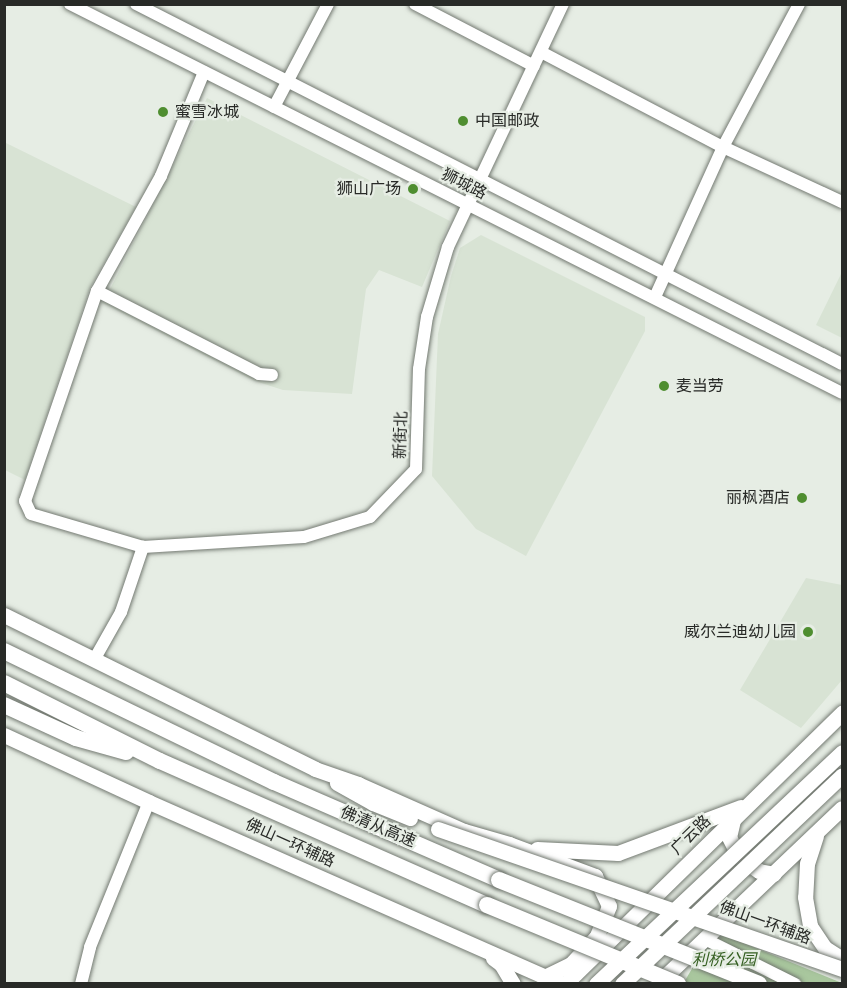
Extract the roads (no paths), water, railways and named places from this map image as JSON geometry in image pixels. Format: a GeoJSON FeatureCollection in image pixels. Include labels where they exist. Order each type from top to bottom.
{"type":"FeatureCollection","features":[{"type":"Feature","properties":{"kind":"highway","name":"佛清从高速"},"geometry":{"type":"LineString","coordinates":[[4,651],[274,782],[499,880],[759,984]]}},
{"type":"Feature","properties":{"kind":"highway","name":"佛清从高速"},"geometry":{"type":"LineString","coordinates":[[4,682],[160,761],[487,905],[678,984]]}},
{"type":"Feature","properties":{"kind":"highway"},"geometry":{"type":"LineString","coordinates":[[4,705],[76,738],[160,761]]}},
{"type":"Feature","properties":{"kind":"main road"},"geometry":{"type":"LineString","coordinates":[[4,615],[315,769],[358,783],[464,831],[509,844],[595,876],[609,906],[597,936],[571,964],[546,976]]}},
{"type":"Feature","properties":{"kind":"main road","name":"广云路"},"geometry":{"type":"LineString","coordinates":[[563,984],[843,713]]}},
{"type":"Feature","properties":{"kind":"main road","name":"佛山一环辅路"},"geometry":{"type":"LineString","coordinates":[[4,735],[149,802],[563,984]]}},
{"type":"Feature","properties":{"kind":"main road"},"geometry":{"type":"LineString","coordinates":[[596,984],[843,752]]}},
{"type":"Feature","properties":{"kind":"main road","name":"佛山一环辅路"},"geometry":{"type":"LineString","coordinates":[[315,769],[373,803],[438,829],[843,969]]}},
{"type":"Feature","properties":{"kind":"main road"},"geometry":{"type":"LineString","coordinates":[[622,984],[843,774]]}},
{"type":"Feature","properties":{"kind":"main road"},"geometry":{"type":"LineString","coordinates":[[509,844],[537,849],[618,853],[752,802]]}},
{"type":"Feature","properties":{"kind":"main road"},"geometry":{"type":"LineString","coordinates":[[657,984],[843,808]]}},
{"type":"Feature","properties":{"kind":"main road"},"geometry":{"type":"LineString","coordinates":[[733,820],[729,837],[739,857],[759,871],[774,874]]}},
{"type":"Feature","properties":{"kind":"main road"},"geometry":{"type":"LineString","coordinates":[[817,833],[807,863],[806,897],[810,926],[825,948],[838,956]]}},
{"type":"Feature","properties":{"kind":"main road"},"geometry":{"type":"LineString","coordinates":[[475,946],[501,964],[513,984]]}},
{"type":"Feature","properties":{"kind":"street","name":"狮城路"},"geometry":{"type":"LineString","coordinates":[[70,4],[843,393]]}},
{"type":"Feature","properties":{"kind":"street","name":"狮城路"},"geometry":{"type":"LineString","coordinates":[[136,4],[843,364]]}},
{"type":"Feature","properties":{"kind":"street"},"geometry":{"type":"LineString","coordinates":[[274,107],[328,4]]}},
{"type":"Feature","properties":{"kind":"street"},"geometry":{"type":"LineString","coordinates":[[415,4],[534,66]]}},
{"type":"Feature","properties":{"kind":"street","name":"新街北"},"geometry":{"type":"LineString","coordinates":[[97,291],[25,501],[31,513],[143,547],[304,537],[370,517],[416,469],[419,369],[427,317],[448,247],[563,4]]}},
{"type":"Feature","properties":{"kind":"street"},"geometry":{"type":"LineString","coordinates":[[655,297],[723,147],[799,4]]}},
{"type":"Feature","properties":{"kind":"street"},"geometry":{"type":"LineString","coordinates":[[541,52],[723,147],[843,202]]}},
{"type":"Feature","properties":{"kind":"street"},"geometry":{"type":"LineString","coordinates":[[204,72],[161,176],[97,291],[259,374],[272,375]]}},
{"type":"Feature","properties":{"kind":"street"},"geometry":{"type":"LineString","coordinates":[[94,660],[121,612],[143,547]]}},
{"type":"Feature","properties":{"kind":"street"},"geometry":{"type":"LineString","coordinates":[[81,984],[90,947],[149,802]]}},
{"type":"Feature","properties":{"kind":"street"},"geometry":{"type":"LineString","coordinates":[[705,939],[795,984]]}},
{"type":"Feature","properties":{"kind":"place","name":"蜜雪冰城"},"geometry":{"type":"Point","coordinates":[163,112]}},
{"type":"Feature","properties":{"kind":"place","name":"中国邮政"},"geometry":{"type":"Point","coordinates":[463,121]}},
{"type":"Feature","properties":{"kind":"place","name":"狮山广场"},"geometry":{"type":"Point","coordinates":[413,189]}},
{"type":"Feature","properties":{"kind":"place","name":"麦当劳"},"geometry":{"type":"Point","coordinates":[664,386]}},
{"type":"Feature","properties":{"kind":"place","name":"丽枫酒店"},"geometry":{"type":"Point","coordinates":[802,498]}},
{"type":"Feature","properties":{"kind":"place","name":"威尔兰迪幼儿园"},"geometry":{"type":"Point","coordinates":[808,632]}},
{"type":"Feature","properties":{"kind":"park label","name":"利桥公园"},"geometry":{"type":"Point","coordinates":[724,960]}}]}
